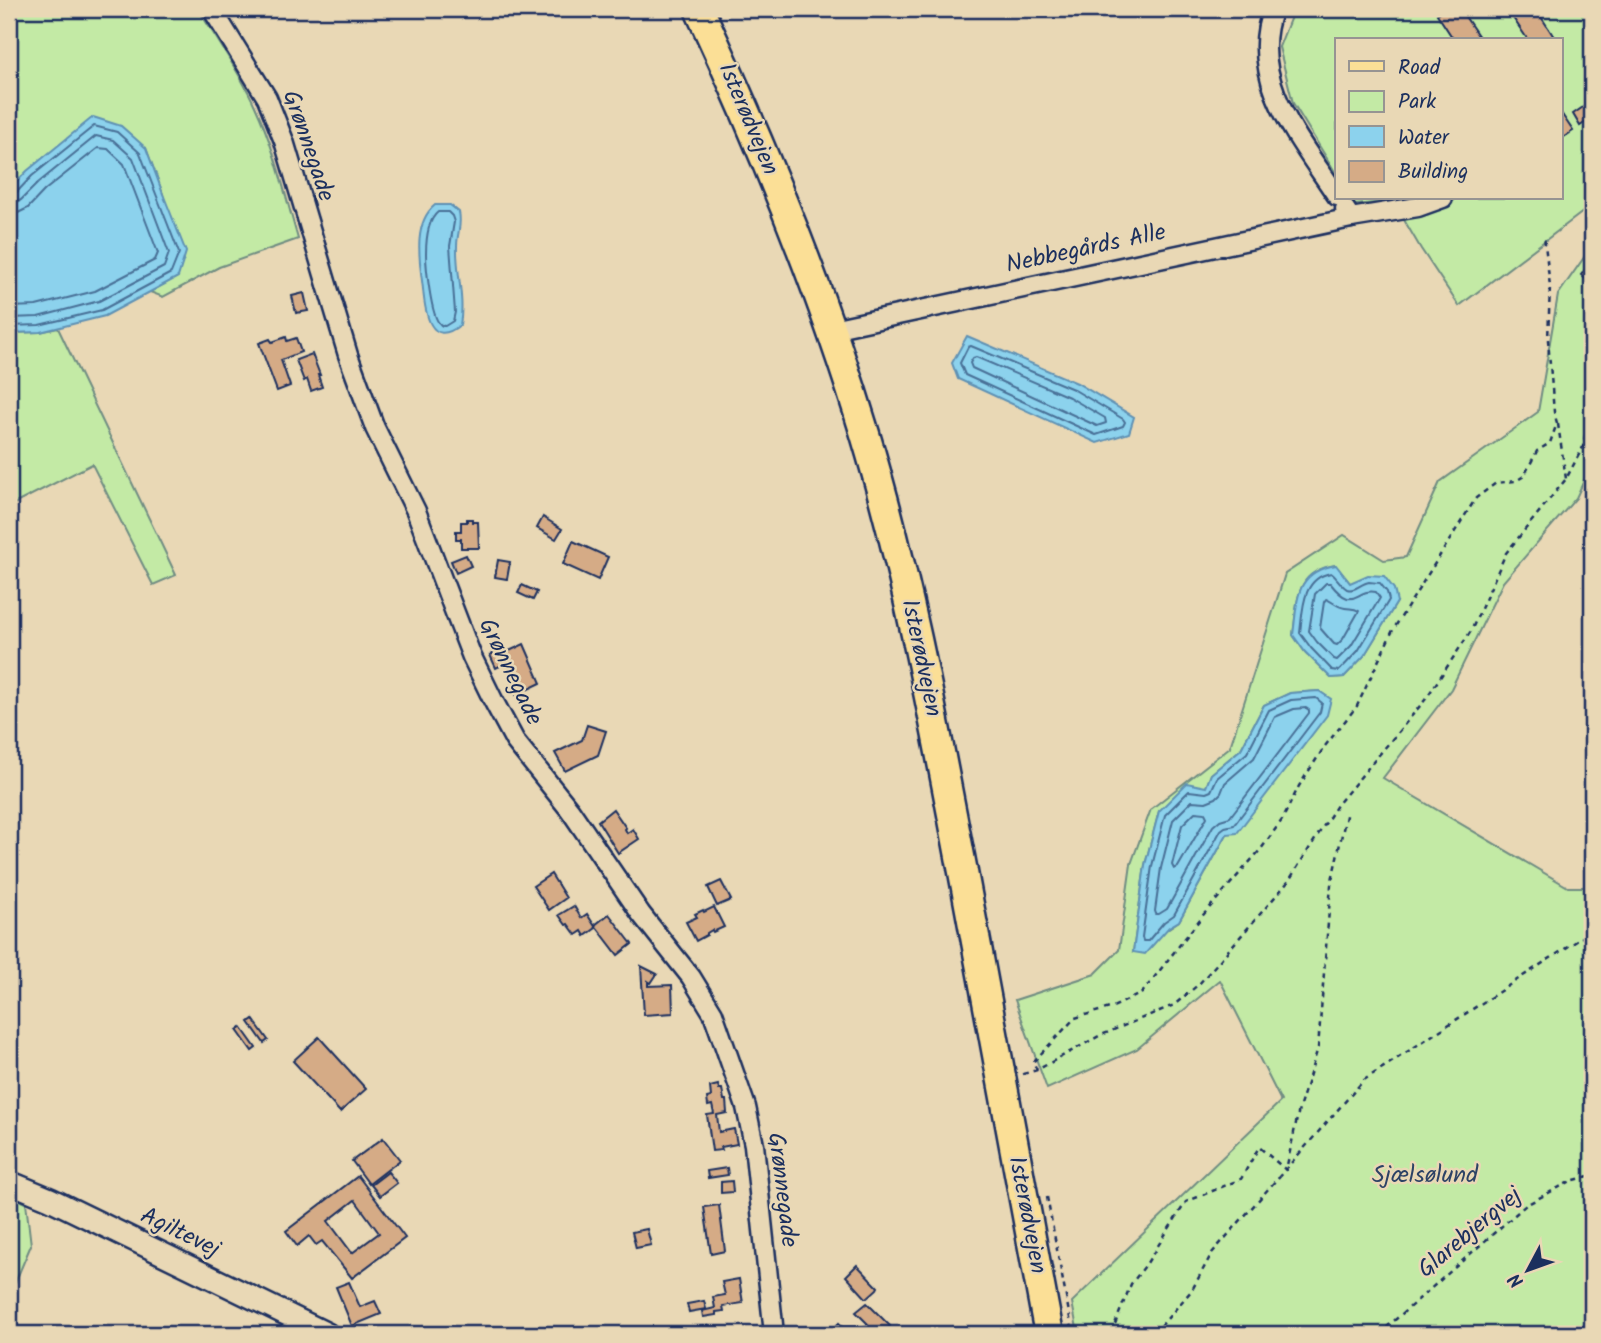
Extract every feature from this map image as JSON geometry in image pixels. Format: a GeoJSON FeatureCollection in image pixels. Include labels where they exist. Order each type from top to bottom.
{"type":"FeatureCollection","features":[{"type":"Feature","properties":{"kind":"main road","name":"Isterødvejen"},"geometry":{"type":"LineString","coordinates":[[699,9],[786,209],[832,329],[866,436],[929,688],[1049,1334]]}},
{"type":"Feature","properties":{"kind":"street","name":"Grønnegade"},"geometry":{"type":"LineString","coordinates":[[212,9],[267,98],[284,141],[348,355],[375,428],[416,511],[472,657],[493,700],[515,741],[570,810],[641,914],[691,977],[713,1013],[746,1107],[754,1145],[774,1334]]}},
{"type":"Feature","properties":{"kind":"street"},"geometry":{"type":"LineString","coordinates":[[1273,9],[1268,22],[1266,51],[1268,72],[1276,99],[1335,194]]}},
{"type":"Feature","properties":{"kind":"street"},"geometry":{"type":"LineString","coordinates":[[1339,200],[1351,218]]}},
{"type":"Feature","properties":{"kind":"street","name":"Nebbegårds Alle"},"geometry":{"type":"LineString","coordinates":[[832,329],[1351,218],[1418,207],[1437,200]]}},
{"type":"Feature","properties":{"kind":"street","name":"Agiltevej"},"geometry":{"type":"LineString","coordinates":[[9,1182],[50,1199],[327,1334]]}},
{"type":"Feature","properties":{"kind":"path"},"geometry":{"type":"LineString","coordinates":[[1544,236],[1550,286],[1548,340],[1554,412],[1566,480]]}},
{"type":"Feature","properties":{"kind":"path"},"geometry":{"type":"LineString","coordinates":[[1023,1074],[1037,1070],[1100,1036],[1174,1005],[1199,984],[1288,882],[1337,805],[1425,700],[1471,631],[1506,553],[1566,480],[1583,447],[1592,398]]}},
{"type":"Feature","properties":{"kind":"path"},"geometry":{"type":"LineString","coordinates":[[1037,1070],[1033,1062],[1075,1018],[1113,1007],[1142,993],[1204,914],[1261,849],[1282,820],[1299,786],[1325,746],[1357,706],[1392,630],[1476,498],[1496,483],[1516,481],[1524,476],[1537,451],[1550,443],[1558,423]]}},
{"type":"Feature","properties":{"kind":"path"},"geometry":{"type":"LineString","coordinates":[[1286,1170],[1299,1109],[1318,1048],[1331,885],[1347,811]]}},
{"type":"Feature","properties":{"kind":"path"},"geometry":{"type":"LineString","coordinates":[[1154,1334],[1192,1290],[1213,1253],[1364,1080],[1592,931]]}},
{"type":"Feature","properties":{"kind":"path"},"geometry":{"type":"LineString","coordinates":[[1113,1334],[1131,1284],[1186,1202],[1241,1179],[1259,1147],[1286,1170]]}},
{"type":"Feature","properties":{"kind":"path","name":"Glarebjergvej"},"geometry":{"type":"LineString","coordinates":[[1379,1334],[1526,1205],[1571,1181],[1592,1175]]}},
{"type":"Feature","properties":{"kind":"green space"},"geometry":{"type":"Polygon","coordinates":[[[9,9],[198,9],[249,93],[262,122],[298,239],[219,267],[163,297],[150,292],[177,277],[163,194],[146,148],[9,190],[9,9]]]}},
{"type":"Feature","properties":{"kind":"green space"},"geometry":{"type":"Polygon","coordinates":[[[1294,9],[1592,9],[1592,205],[1459,306],[1393,201],[1355,205],[1351,200],[1562,200],[1562,38],[1335,38],[1335,172],[1293,103],[1279,47],[1294,9]]]}},
{"type":"Feature","properties":{"kind":"green space","name":"Sjælsølund"},"geometry":{"type":"Polygon","coordinates":[[[1592,246],[1592,463],[1576,498],[1503,582],[1451,689],[1383,778],[1568,887],[1592,887],[1592,1334],[1078,1334],[1072,1302],[1281,1101],[1220,980],[1137,1049],[1047,1089],[1015,1000],[1095,974],[1119,950],[1131,864],[1151,809],[1230,747],[1285,574],[1344,535],[1384,560],[1406,557],[1440,482],[1538,412],[1558,295],[1592,246]],[[1335,565],[1312,574],[1305,581],[1300,590],[1293,635],[1305,652],[1331,678],[1344,677],[1364,656],[1397,602],[1350,583],[1335,565]],[[1319,691],[1290,693],[1264,705],[1241,749],[1211,774],[1206,787],[1159,811],[1145,865],[1133,952],[1179,921],[1227,834],[1330,699],[1319,691]]]}},
{"type":"Feature","properties":{"kind":"green space"},"geometry":{"type":"Polygon","coordinates":[[[58,328],[176,575],[153,585],[92,464],[10,506],[9,333],[40,332],[58,328]]]}},
{"type":"Feature","properties":{"kind":"green space"},"geometry":{"type":"Polygon","coordinates":[[[9,1195],[26,1203],[31,1245],[9,1297],[9,1195]]]}},
{"type":"Feature","properties":{"kind":"water"},"geometry":{"type":"Polygon","coordinates":[[[93,117],[121,126],[146,148],[186,252],[178,277],[105,316],[40,332],[9,333],[9,190],[27,171],[93,117]]]}},
{"type":"Feature","properties":{"kind":"water"},"geometry":{"type":"Polygon","coordinates":[[[435,205],[450,205],[459,212],[460,217],[457,246],[462,305],[460,325],[442,333],[431,325],[428,317],[419,256],[423,222],[435,205]]]}},
{"type":"Feature","properties":{"kind":"water"},"geometry":{"type":"Polygon","coordinates":[[[967,336],[1077,383],[1134,417],[1129,433],[1097,443],[958,379],[952,363],[967,336]]]}},
{"type":"Feature","properties":{"kind":"water"},"geometry":{"type":"Polygon","coordinates":[[[1336,565],[1350,583],[1368,575],[1384,576],[1394,589],[1397,602],[1364,656],[1344,677],[1331,678],[1305,652],[1293,635],[1298,599],[1305,581],[1312,574],[1336,565]]]}},
{"type":"Feature","properties":{"kind":"water"},"geometry":{"type":"Polygon","coordinates":[[[1319,691],[1331,699],[1327,715],[1237,833],[1227,834],[1179,921],[1169,927],[1145,954],[1133,952],[1145,865],[1159,811],[1187,783],[1206,787],[1211,774],[1241,749],[1264,705],[1290,693],[1319,691]]]}},
{"type":"Feature","properties":{"kind":"building"},"geometry":{"type":"Polygon","coordinates":[[[1445,9],[1460,9],[1480,38],[1453,38],[1437,14],[1445,9]]]}},
{"type":"Feature","properties":{"kind":"building"},"geometry":{"type":"Polygon","coordinates":[[[1507,9],[1536,9],[1555,38],[1527,38],[1507,9]]]}},
{"type":"Feature","properties":{"kind":"building"},"geometry":{"type":"Polygon","coordinates":[[[1592,101],[1592,118],[1580,126],[1573,114],[1592,101]]]}},
{"type":"Feature","properties":{"kind":"building"},"geometry":{"type":"Polygon","coordinates":[[[1562,114],[1573,131],[1562,138],[1562,114]]]}},
{"type":"Feature","properties":{"kind":"building"},"geometry":{"type":"Polygon","coordinates":[[[1592,261],[1592,280],[1590,283],[1581,275],[1592,261]]]}},
{"type":"Feature","properties":{"kind":"building"},"geometry":{"type":"Polygon","coordinates":[[[304,293],[308,311],[296,313],[292,296],[304,293]]]}},
{"type":"Feature","properties":{"kind":"building"},"geometry":{"type":"Polygon","coordinates":[[[286,337],[287,341],[296,338],[301,352],[281,360],[290,386],[277,391],[259,343],[286,337]]]}},
{"type":"Feature","properties":{"kind":"building"},"geometry":{"type":"Polygon","coordinates":[[[312,354],[322,387],[311,391],[296,360],[312,354]]]}},
{"type":"Feature","properties":{"kind":"building"},"geometry":{"type":"Polygon","coordinates":[[[543,517],[562,529],[556,539],[537,528],[543,517]]]}},
{"type":"Feature","properties":{"kind":"building"},"geometry":{"type":"Polygon","coordinates":[[[467,519],[478,522],[479,548],[461,548],[461,539],[456,539],[456,531],[461,531],[461,522],[467,522],[467,519]]]}},
{"type":"Feature","properties":{"kind":"building"},"geometry":{"type":"Polygon","coordinates":[[[573,541],[608,557],[598,580],[563,564],[573,541]]]}},
{"type":"Feature","properties":{"kind":"building"},"geometry":{"type":"Polygon","coordinates":[[[466,555],[471,566],[456,573],[451,561],[466,555]]]}},
{"type":"Feature","properties":{"kind":"building"},"geometry":{"type":"Polygon","coordinates":[[[498,560],[510,562],[507,579],[495,577],[498,560]]]}},
{"type":"Feature","properties":{"kind":"building"},"geometry":{"type":"Polygon","coordinates":[[[522,585],[537,592],[533,600],[518,593],[522,585]]]}},
{"type":"Feature","properties":{"kind":"building"},"geometry":{"type":"Polygon","coordinates":[[[524,644],[541,683],[516,695],[511,684],[520,680],[507,652],[524,644]]]}},
{"type":"Feature","properties":{"kind":"building"},"geometry":{"type":"Polygon","coordinates":[[[498,651],[504,664],[496,668],[490,655],[498,651]]]}},
{"type":"Feature","properties":{"kind":"building"},"geometry":{"type":"Polygon","coordinates":[[[587,725],[606,731],[598,755],[565,771],[555,753],[582,740],[587,725]]]}},
{"type":"Feature","properties":{"kind":"building"},"geometry":{"type":"Polygon","coordinates":[[[613,809],[627,833],[633,829],[639,839],[618,853],[598,821],[613,809]]]}},
{"type":"Feature","properties":{"kind":"building"},"geometry":{"type":"Polygon","coordinates":[[[551,874],[566,898],[549,910],[533,886],[551,874]]]}},
{"type":"Feature","properties":{"kind":"building"},"geometry":{"type":"Polygon","coordinates":[[[721,881],[731,900],[717,906],[708,887],[721,881]]]}},
{"type":"Feature","properties":{"kind":"building"},"geometry":{"type":"Polygon","coordinates":[[[574,906],[581,918],[587,914],[596,928],[585,936],[582,931],[576,935],[559,915],[574,906]]]}},
{"type":"Feature","properties":{"kind":"building"},"geometry":{"type":"Polygon","coordinates":[[[714,907],[724,927],[713,932],[712,930],[696,941],[686,922],[697,917],[695,914],[714,907]]]}},
{"type":"Feature","properties":{"kind":"building"},"geometry":{"type":"Polygon","coordinates":[[[609,914],[632,944],[618,955],[595,925],[609,914]]]}},
{"type":"Feature","properties":{"kind":"building"},"geometry":{"type":"Polygon","coordinates":[[[641,966],[657,974],[651,983],[648,981],[648,986],[672,985],[673,1013],[644,1015],[641,966]]]}},
{"type":"Feature","properties":{"kind":"building"},"geometry":{"type":"Polygon","coordinates":[[[253,1019],[268,1040],[264,1043],[249,1022],[253,1019]]]}},
{"type":"Feature","properties":{"kind":"building"},"geometry":{"type":"Polygon","coordinates":[[[241,1027],[256,1048],[252,1051],[237,1030],[241,1027]]]}},
{"type":"Feature","properties":{"kind":"building"},"geometry":{"type":"Polygon","coordinates":[[[319,1037],[366,1089],[340,1112],[293,1061],[319,1037]]]}},
{"type":"Feature","properties":{"kind":"building"},"geometry":{"type":"Polygon","coordinates":[[[718,1085],[726,1100],[727,1113],[717,1115],[719,1132],[734,1129],[737,1144],[712,1151],[707,1115],[714,1114],[712,1105],[708,1106],[707,1098],[711,1097],[710,1087],[718,1085]]]}},
{"type":"Feature","properties":{"kind":"building"},"geometry":{"type":"Polygon","coordinates":[[[383,1138],[400,1160],[369,1184],[352,1161],[383,1138]]]}},
{"type":"Feature","properties":{"kind":"building"},"geometry":{"type":"Polygon","coordinates":[[[727,1168],[728,1175],[708,1178],[707,1171],[727,1168]]]}},
{"type":"Feature","properties":{"kind":"building"},"geometry":{"type":"Polygon","coordinates":[[[388,1172],[397,1183],[380,1196],[371,1185],[388,1172]]]}},
{"type":"Feature","properties":{"kind":"building"},"geometry":{"type":"Polygon","coordinates":[[[358,1176],[405,1238],[352,1278],[322,1241],[316,1245],[309,1236],[297,1246],[286,1231],[358,1176]],[[355,1200],[328,1221],[352,1253],[379,1233],[355,1200]]]}},
{"type":"Feature","properties":{"kind":"building"},"geometry":{"type":"Polygon","coordinates":[[[732,1181],[733,1192],[721,1193],[721,1182],[732,1181]]]}},
{"type":"Feature","properties":{"kind":"building"},"geometry":{"type":"Polygon","coordinates":[[[719,1205],[725,1251],[711,1254],[704,1207],[719,1205]]]}},
{"type":"Feature","properties":{"kind":"building"},"geometry":{"type":"Polygon","coordinates":[[[647,1229],[651,1245],[636,1248],[632,1232],[647,1229]]]}},
{"type":"Feature","properties":{"kind":"building"},"geometry":{"type":"Polygon","coordinates":[[[857,1265],[878,1287],[867,1298],[846,1276],[857,1265]]]}},
{"type":"Feature","properties":{"kind":"building"},"geometry":{"type":"Polygon","coordinates":[[[739,1279],[743,1303],[723,1306],[724,1311],[703,1317],[702,1311],[715,1308],[713,1297],[725,1295],[722,1282],[739,1279]]]}},
{"type":"Feature","properties":{"kind":"building"},"geometry":{"type":"Polygon","coordinates":[[[349,1282],[360,1307],[375,1301],[381,1314],[352,1326],[336,1287],[349,1282]]]}},
{"type":"Feature","properties":{"kind":"building"},"geometry":{"type":"Polygon","coordinates":[[[704,1301],[706,1309],[689,1312],[687,1304],[704,1301]]]}},
{"type":"Feature","properties":{"kind":"building"},"geometry":{"type":"Polygon","coordinates":[[[867,1303],[890,1326],[882,1334],[857,1334],[868,1324],[856,1312],[867,1303]]]}},
{"type":"Feature","properties":{"kind":"building"},"geometry":{"type":"Polygon","coordinates":[[[839,1323],[850,1334],[829,1333],[839,1323]]]}},
{"type":"Feature","properties":{"kind":"building"},"geometry":{"type":"Polygon","coordinates":[[[708,1326],[710,1334],[688,1334],[687,1330],[708,1326]]]}}]}
